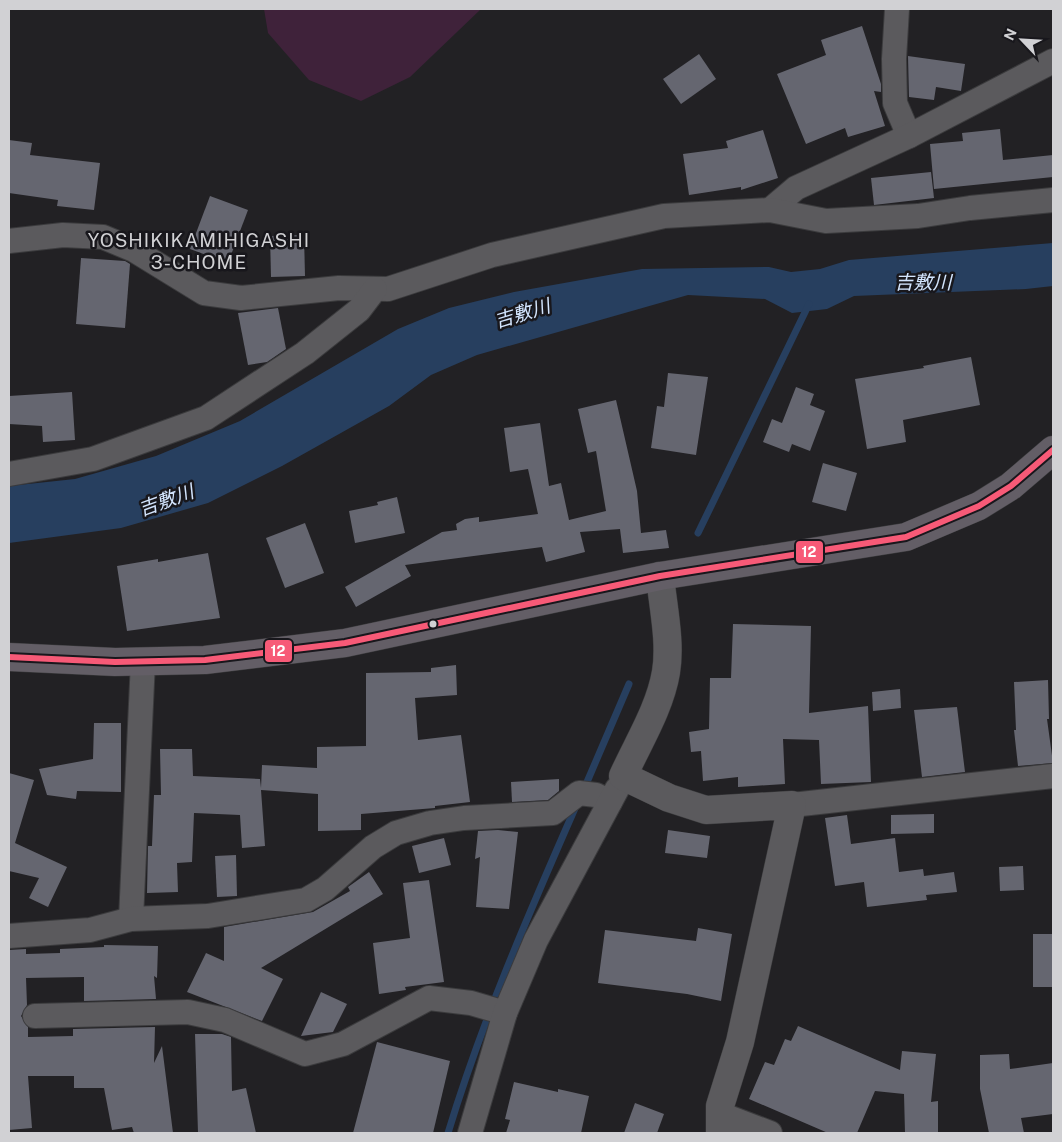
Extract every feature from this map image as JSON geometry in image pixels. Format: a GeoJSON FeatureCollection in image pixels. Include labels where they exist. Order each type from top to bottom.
{"type":"FeatureCollection","features":[{"type":"Feature","properties":{"kind":"highway"},"geometry":{"type":"LineString","coordinates":[[9,657],[143,661],[205,660],[346,643],[660,576],[906,537],[979,506],[1011,486],[1053,450]]}},
{"type":"Feature","properties":{"kind":"street"},"geometry":{"type":"LineString","coordinates":[[897,9],[894,59],[896,103],[909,136]]}},
{"type":"Feature","properties":{"kind":"street"},"geometry":{"type":"LineString","coordinates":[[770,210],[796,188],[909,136],[1053,61]]}},
{"type":"Feature","properties":{"kind":"street"},"geometry":{"type":"LineString","coordinates":[[9,241],[63,235],[103,237],[134,250],[204,293],[241,298],[340,288],[388,289],[492,255],[664,216],[770,210],[826,220],[918,216],[970,208],[1053,200]]}},
{"type":"Feature","properties":{"kind":"street"},"geometry":{"type":"LineString","coordinates":[[9,474],[93,459],[206,418],[305,353],[359,310],[375,289]]}},
{"type":"Feature","properties":{"kind":"street"},"geometry":{"type":"LineString","coordinates":[[470,1133],[505,1013],[536,940],[610,802],[659,698],[666,672],[667,645],[660,576]]}},
{"type":"Feature","properties":{"kind":"street"},"geometry":{"type":"LineString","coordinates":[[131,919],[143,661]]}},
{"type":"Feature","properties":{"kind":"street"},"geometry":{"type":"LineString","coordinates":[[623,776],[669,798],[706,810],[792,805],[1053,776]]}},
{"type":"Feature","properties":{"kind":"street"},"geometry":{"type":"LineString","coordinates":[[9,936],[90,930],[131,919],[208,916],[306,900],[325,889],[372,847],[396,833],[430,823],[464,818],[553,813],[579,793],[596,795],[610,802]]}},
{"type":"Feature","properties":{"kind":"street"},"geometry":{"type":"LineString","coordinates":[[770,1133],[720,1124],[720,1106],[742,1032],[792,805]]}},
{"type":"Feature","properties":{"kind":"street"},"geometry":{"type":"LineString","coordinates":[[35,1016],[188,1012],[225,1020],[305,1054],[343,1044],[429,998],[471,1003],[505,1013]]}},
{"type":"Feature","properties":{"kind":"shaded area"},"geometry":{"type":"Polygon","coordinates":[[[264,9],[481,9],[410,77],[361,101],[309,80],[268,33],[264,9]]]}},
{"type":"Feature","properties":{"kind":"water","name":"吉敷川"},"geometry":{"type":"Polygon","coordinates":[[[1053,243],[1053,286],[1026,289],[854,296],[827,309],[792,313],[765,299],[688,295],[477,355],[431,375],[389,406],[282,466],[208,503],[121,528],[9,543],[9,486],[75,479],[156,456],[240,421],[398,329],[449,308],[514,292],[642,269],[769,267],[791,272],[820,269],[849,260],[1053,243]]]}},
{"type":"Feature","properties":{"kind":"building"},"geometry":{"type":"Polygon","coordinates":[[[862,26],[881,84],[881,92],[874,91],[885,126],[848,137],[845,128],[806,144],[777,74],[826,55],[821,40],[862,26]]]}},
{"type":"Feature","properties":{"kind":"building"},"geometry":{"type":"Polygon","coordinates":[[[699,54],[716,79],[681,104],[663,79],[699,54]]]}},
{"type":"Feature","properties":{"kind":"building"},"geometry":{"type":"Polygon","coordinates":[[[908,56],[965,64],[961,91],[936,87],[934,100],[909,97],[908,56]]]}},
{"type":"Feature","properties":{"kind":"building"},"geometry":{"type":"Polygon","coordinates":[[[1000,129],[1003,160],[1053,155],[1053,177],[934,189],[930,144],[963,141],[962,133],[1000,129]]]}},
{"type":"Feature","properties":{"kind":"building"},"geometry":{"type":"Polygon","coordinates":[[[763,130],[778,178],[741,190],[741,187],[689,195],[683,154],[728,148],[726,141],[763,130]]]}},
{"type":"Feature","properties":{"kind":"building"},"geometry":{"type":"Polygon","coordinates":[[[9,140],[32,143],[30,155],[100,163],[94,210],[57,206],[58,200],[9,193],[9,140]]]}},
{"type":"Feature","properties":{"kind":"building"},"geometry":{"type":"Polygon","coordinates":[[[931,172],[934,198],[874,205],[871,178],[931,172]]]}},
{"type":"Feature","properties":{"kind":"building"},"geometry":{"type":"Polygon","coordinates":[[[210,196],[248,210],[228,263],[190,249],[210,196]]]}},
{"type":"Feature","properties":{"kind":"building"},"geometry":{"type":"Polygon","coordinates":[[[304,235],[305,276],[271,277],[270,236],[304,235]]]}},
{"type":"Feature","properties":{"kind":"building"},"geometry":{"type":"Polygon","coordinates":[[[81,258],[125,261],[130,264],[125,328],[76,324],[81,258]]]}},
{"type":"Feature","properties":{"kind":"building"},"geometry":{"type":"Polygon","coordinates":[[[278,308],[286,349],[267,362],[248,365],[238,313],[278,308]]]}},
{"type":"Feature","properties":{"kind":"building"},"geometry":{"type":"Polygon","coordinates":[[[971,357],[980,405],[903,420],[906,442],[867,449],[855,379],[924,368],[923,366],[971,357]]]}},
{"type":"Feature","properties":{"kind":"building"},"geometry":{"type":"Polygon","coordinates":[[[668,373],[708,377],[696,455],[651,448],[657,406],[664,407],[668,373]]]}},
{"type":"Feature","properties":{"kind":"building"},"geometry":{"type":"Polygon","coordinates":[[[796,387],[814,394],[810,405],[825,411],[810,451],[792,444],[789,452],[763,442],[772,419],[782,423],[796,387]]]}},
{"type":"Feature","properties":{"kind":"building"},"geometry":{"type":"Polygon","coordinates":[[[72,392],[75,440],[43,442],[42,426],[9,424],[9,396],[72,392]]]}},
{"type":"Feature","properties":{"kind":"building"},"geometry":{"type":"Polygon","coordinates":[[[616,400],[637,491],[641,533],[666,530],[669,548],[623,553],[620,529],[580,532],[585,552],[546,562],[542,547],[405,565],[411,576],[356,607],[345,587],[442,532],[457,530],[456,524],[465,519],[479,517],[479,522],[538,514],[528,469],[510,472],[504,428],[540,423],[549,486],[561,483],[569,520],[606,511],[596,451],[588,453],[578,409],[616,400]]]}},
{"type":"Feature","properties":{"kind":"building"},"geometry":{"type":"Polygon","coordinates":[[[823,463],[857,473],[846,511],[812,502],[823,463]]]}},
{"type":"Feature","properties":{"kind":"building"},"geometry":{"type":"Polygon","coordinates":[[[397,497],[405,533],[355,543],[349,511],[378,505],[377,502],[397,497]]]}},
{"type":"Feature","properties":{"kind":"building"},"geometry":{"type":"Polygon","coordinates":[[[305,523],[324,573],[285,588],[266,538],[305,523]]]}},
{"type":"Feature","properties":{"kind":"building"},"geometry":{"type":"Polygon","coordinates":[[[208,553],[220,618],[127,631],[117,566],[158,559],[158,562],[208,553]]]}},
{"type":"Feature","properties":{"kind":"building"},"geometry":{"type":"Polygon","coordinates":[[[733,624],[811,626],[809,713],[868,706],[871,782],[821,784],[819,740],[783,739],[785,784],[738,787],[738,777],[703,781],[701,751],[691,752],[689,732],[709,729],[710,678],[731,678],[733,624]]]}},
{"type":"Feature","properties":{"kind":"building"},"geometry":{"type":"Polygon","coordinates":[[[456,665],[457,695],[415,698],[418,740],[461,735],[470,802],[435,806],[435,808],[361,814],[361,830],[318,831],[318,794],[261,790],[265,846],[242,848],[240,815],[194,813],[192,862],[177,863],[178,892],[147,893],[148,846],[152,846],[154,795],[161,795],[160,749],[192,749],[193,776],[260,779],[261,788],[262,765],[317,768],[317,747],[366,746],[366,673],[431,672],[431,668],[456,665]]]}},
{"type":"Feature","properties":{"kind":"building"},"geometry":{"type":"Polygon","coordinates":[[[1048,680],[1049,719],[1047,719],[1053,763],[1018,766],[1014,730],[1016,730],[1014,682],[1048,680]]]}},
{"type":"Feature","properties":{"kind":"building"},"geometry":{"type":"Polygon","coordinates":[[[900,689],[901,708],[873,711],[872,692],[900,689]]]}},
{"type":"Feature","properties":{"kind":"building"},"geometry":{"type":"Polygon","coordinates":[[[957,707],[965,772],[922,777],[914,710],[957,707]]]}},
{"type":"Feature","properties":{"kind":"building"},"geometry":{"type":"Polygon","coordinates":[[[94,723],[121,723],[121,792],[77,791],[76,799],[47,795],[39,769],[93,759],[94,723]]]}},
{"type":"Feature","properties":{"kind":"building"},"geometry":{"type":"Polygon","coordinates":[[[9,773],[34,780],[15,843],[67,867],[48,907],[29,898],[39,878],[9,871],[9,773]]]}},
{"type":"Feature","properties":{"kind":"building"},"geometry":{"type":"Polygon","coordinates":[[[559,779],[559,791],[548,800],[512,802],[511,782],[559,779]]]}},
{"type":"Feature","properties":{"kind":"building"},"geometry":{"type":"Polygon","coordinates":[[[934,814],[934,833],[891,834],[891,815],[934,814]]]}},
{"type":"Feature","properties":{"kind":"building"},"geometry":{"type":"Polygon","coordinates":[[[847,815],[851,844],[895,838],[899,872],[923,869],[924,876],[954,872],[957,892],[926,895],[927,900],[867,907],[864,882],[835,886],[825,818],[847,815]]]}},
{"type":"Feature","properties":{"kind":"building"},"geometry":{"type":"Polygon","coordinates":[[[668,830],[710,836],[707,858],[665,853],[668,830]]]}},
{"type":"Feature","properties":{"kind":"building"},"geometry":{"type":"Polygon","coordinates":[[[478,831],[518,832],[509,909],[476,907],[480,857],[475,859],[478,831]]]}},
{"type":"Feature","properties":{"kind":"building"},"geometry":{"type":"Polygon","coordinates":[[[444,838],[451,865],[419,873],[412,846],[444,838]]]}},
{"type":"Feature","properties":{"kind":"building"},"geometry":{"type":"Polygon","coordinates":[[[236,855],[237,896],[217,897],[215,856],[236,855]]]}},
{"type":"Feature","properties":{"kind":"building"},"geometry":{"type":"Polygon","coordinates":[[[1023,866],[1024,890],[1000,891],[999,867],[1023,866]]]}},
{"type":"Feature","properties":{"kind":"building"},"geometry":{"type":"Polygon","coordinates":[[[369,872],[383,894],[261,968],[283,979],[262,1021],[187,992],[206,953],[224,961],[224,927],[313,912],[350,891],[348,887],[369,872]]]}},
{"type":"Feature","properties":{"kind":"building"},"geometry":{"type":"Polygon","coordinates":[[[429,880],[444,982],[405,987],[406,990],[379,994],[373,943],[410,938],[403,883],[429,880]]]}},
{"type":"Feature","properties":{"kind":"building"},"geometry":{"type":"Polygon","coordinates":[[[698,928],[732,934],[721,1001],[687,994],[598,983],[605,930],[696,941],[698,928]]]}},
{"type":"Feature","properties":{"kind":"building"},"geometry":{"type":"Polygon","coordinates":[[[1033,934],[1053,934],[1053,987],[1033,987],[1033,934]]]}},
{"type":"Feature","properties":{"kind":"building"},"geometry":{"type":"Polygon","coordinates":[[[104,945],[158,946],[157,978],[154,976],[156,999],[84,1001],[84,977],[26,978],[27,1005],[21,1016],[28,1027],[28,1037],[73,1036],[73,1029],[155,1027],[154,1063],[162,1046],[173,1133],[134,1133],[132,1127],[112,1130],[104,1088],[74,1088],[74,1076],[28,1076],[32,1128],[9,1130],[9,950],[26,949],[26,954],[60,953],[60,949],[104,947],[104,945]]]}},
{"type":"Feature","properties":{"kind":"building"},"geometry":{"type":"Polygon","coordinates":[[[321,992],[347,1004],[333,1032],[301,1036],[321,992]]]}},
{"type":"Feature","properties":{"kind":"building"},"geometry":{"type":"Polygon","coordinates":[[[798,1026],[900,1070],[902,1051],[936,1054],[931,1102],[938,1101],[938,1133],[905,1133],[904,1094],[875,1091],[857,1133],[828,1133],[749,1099],[765,1062],[774,1065],[785,1039],[791,1041],[798,1026]]]}},
{"type":"Feature","properties":{"kind":"building"},"geometry":{"type":"Polygon","coordinates":[[[195,1034],[222,1034],[231,1037],[232,1091],[246,1088],[256,1133],[198,1133],[195,1034]]]}},
{"type":"Feature","properties":{"kind":"building"},"geometry":{"type":"Polygon","coordinates":[[[377,1042],[450,1061],[433,1133],[353,1133],[377,1042]]]}},
{"type":"Feature","properties":{"kind":"building"},"geometry":{"type":"Polygon","coordinates":[[[1009,1054],[1010,1069],[1053,1063],[1053,1114],[1021,1118],[1024,1133],[989,1133],[980,1089],[980,1055],[1009,1054]]]}},
{"type":"Feature","properties":{"kind":"building"},"geometry":{"type":"Polygon","coordinates":[[[514,1082],[558,1092],[558,1089],[589,1096],[581,1133],[506,1133],[510,1120],[505,1119],[514,1082]]]}},
{"type":"Feature","properties":{"kind":"building"},"geometry":{"type":"Polygon","coordinates":[[[635,1103],[664,1114],[657,1133],[624,1133],[635,1103]]]}},
{"type":"Feature","properties":{"kind":"waterway"},"geometry":{"type":"LineString","coordinates":[[698,533],[809,304]]}},
{"type":"Feature","properties":{"kind":"waterway"},"geometry":{"type":"LineString","coordinates":[[584,789],[629,684]]}},
{"type":"Feature","properties":{"kind":"waterway"},"geometry":{"type":"LineString","coordinates":[[448,1133],[491,1009],[576,806]]}},
{"type":"Feature","properties":{"kind":"transit line","name":"12"},"geometry":{"type":"LineString","coordinates":[[9,657],[115,662],[205,660],[345,643],[660,576],[906,537],[979,506],[1011,486],[1053,450]]}},
{"type":"Feature","properties":{"kind":"district","name":"YOSHIKIKAMIHIGASHI 3-CHOME"},"geometry":{"type":"Point","coordinates":[199,251]}}]}
